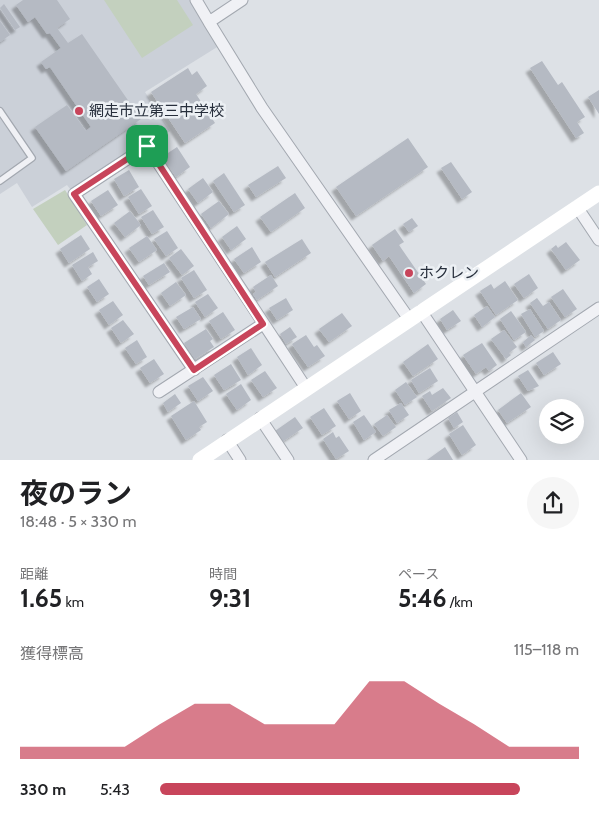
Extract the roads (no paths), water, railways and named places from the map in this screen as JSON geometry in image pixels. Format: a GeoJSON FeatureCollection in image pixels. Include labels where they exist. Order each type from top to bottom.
{"type":"FeatureCollection","features":[{"type":"Feature","properties":{"kind":"street"},"geometry":{"type":"LineString","coordinates":[[196,0],[262,108],[415,315],[475,390],[520,460]]}},
{"type":"Feature","properties":{"kind":"street"},"geometry":{"type":"LineString","coordinates":[[209,22],[242,0]]}},
{"type":"Feature","properties":{"kind":"street"},"geometry":{"type":"LineString","coordinates":[[194,370],[74,194],[147,146],[306,388]]}},
{"type":"Feature","properties":{"kind":"street"},"geometry":{"type":"LineString","coordinates":[[200,460],[260,418],[599,193]]}},
{"type":"Feature","properties":{"kind":"street"},"geometry":{"type":"LineString","coordinates":[[577,207],[599,240]]}},
{"type":"Feature","properties":{"kind":"street"},"geometry":{"type":"LineString","coordinates":[[374,460],[599,308]]}},
{"type":"Feature","properties":{"kind":"street"},"geometry":{"type":"LineString","coordinates":[[159,392],[263,324]]}},
{"type":"Feature","properties":{"kind":"street"},"geometry":{"type":"LineString","coordinates":[[260,418],[288,460]]}},
{"type":"Feature","properties":{"kind":"street"},"geometry":{"type":"LineString","coordinates":[[228,440],[240,460]]}},
{"type":"Feature","properties":{"kind":"lane"},"geometry":{"type":"LineString","coordinates":[[0,111],[32,158],[0,181]]}},
{"type":"Feature","properties":{"kind":"place","name":"網走市立第三中学校"},"geometry":{"type":"Point","coordinates":[79,111]}},
{"type":"Feature","properties":{"kind":"place","name":"ホクレン"},"geometry":{"type":"Point","coordinates":[409,273]}}]}
